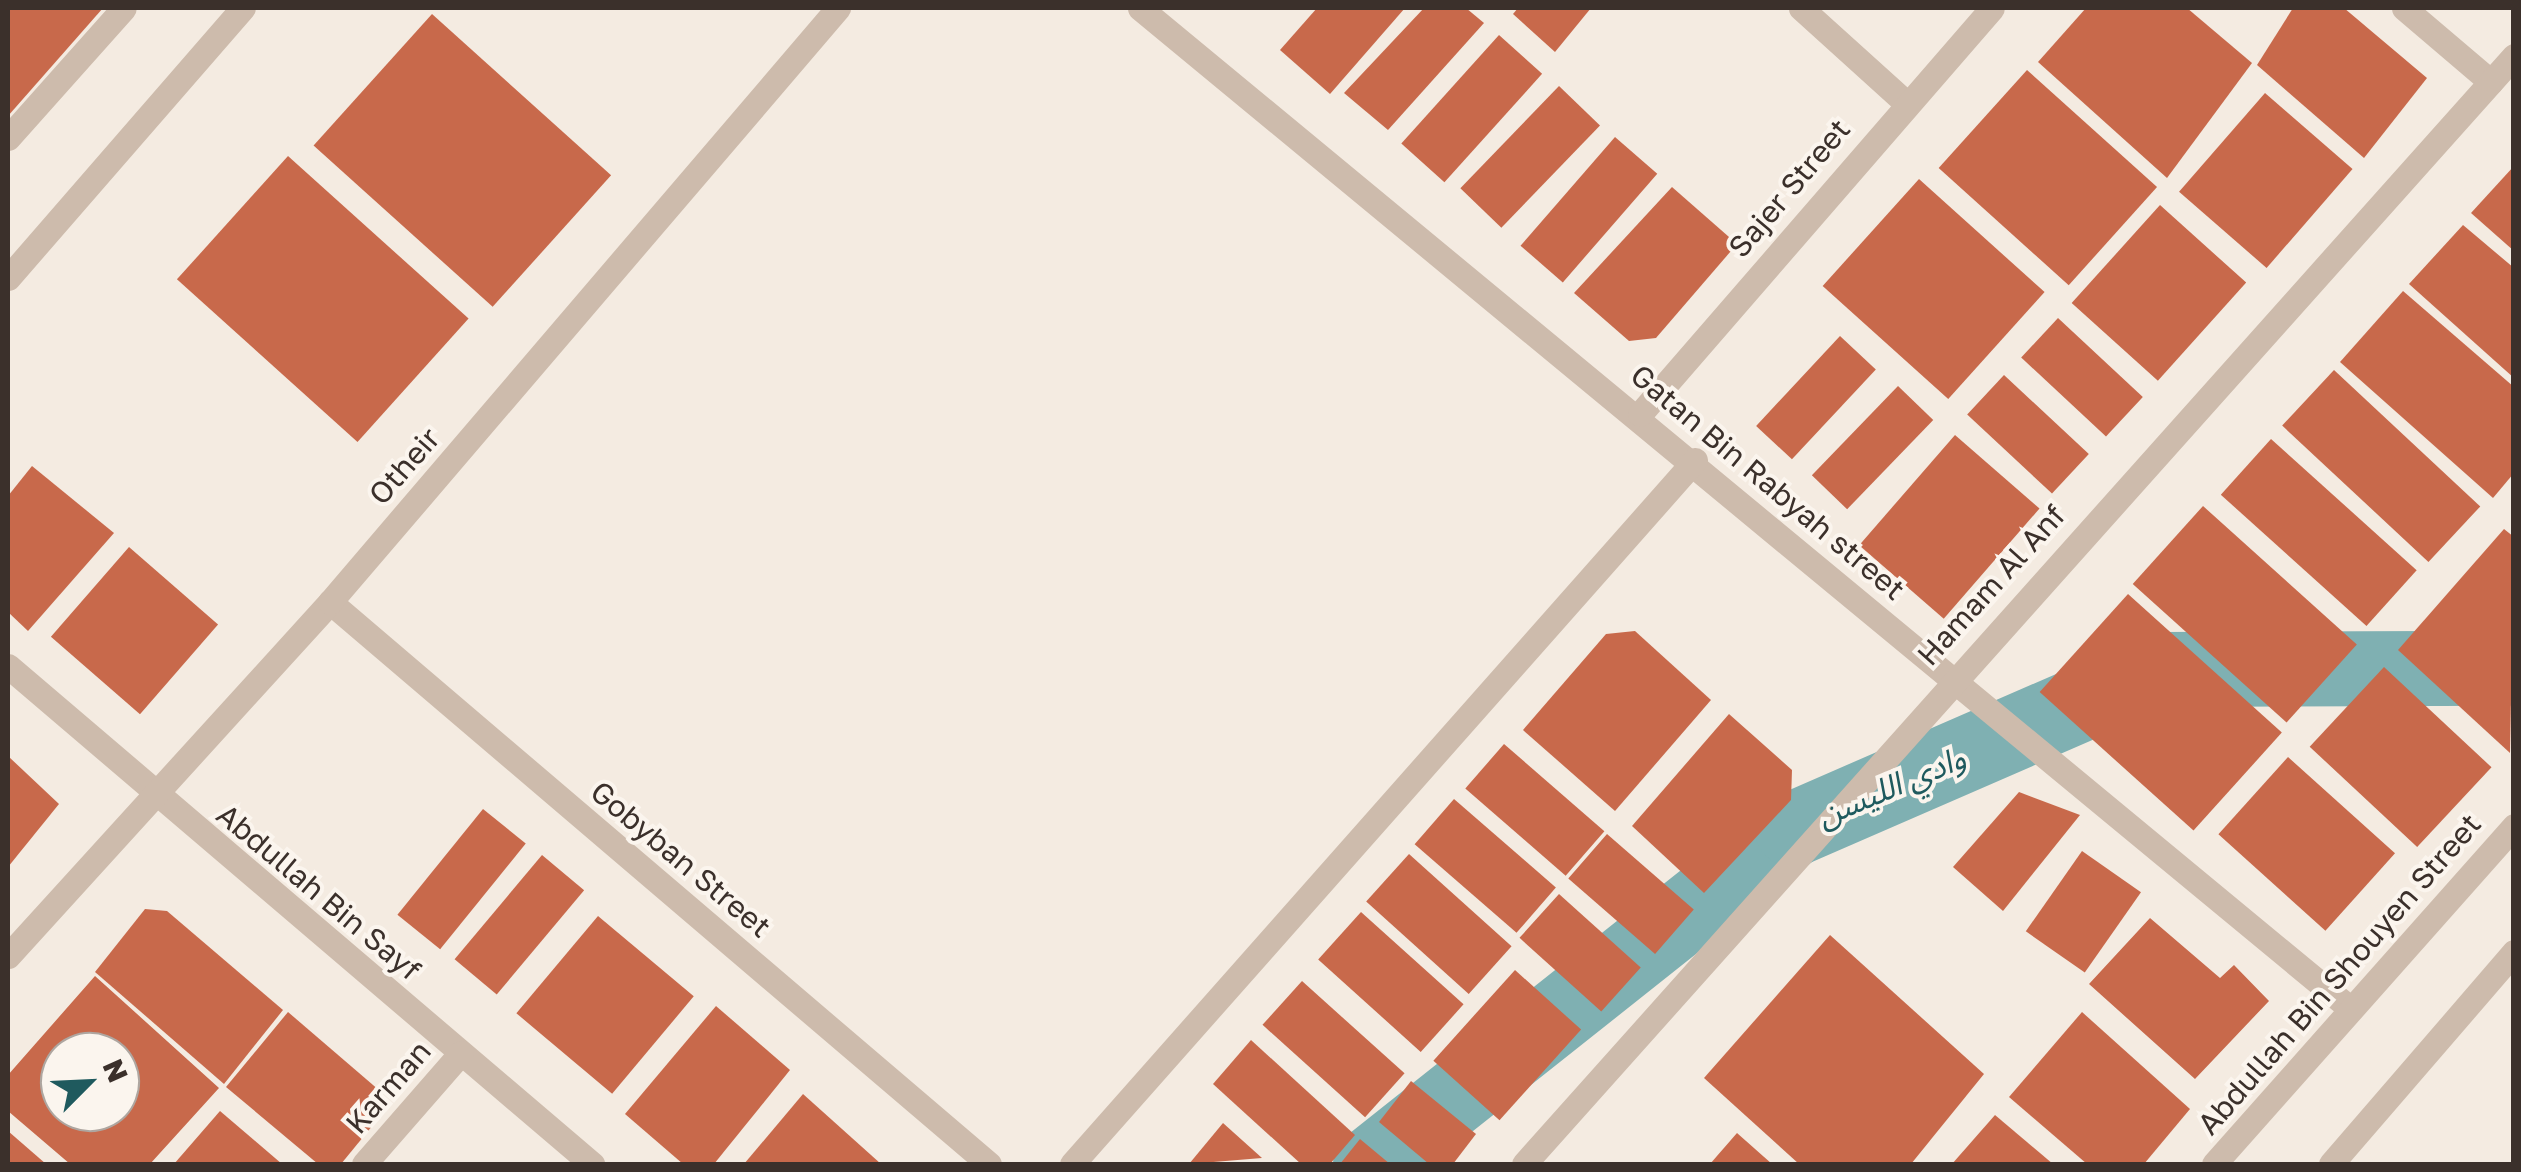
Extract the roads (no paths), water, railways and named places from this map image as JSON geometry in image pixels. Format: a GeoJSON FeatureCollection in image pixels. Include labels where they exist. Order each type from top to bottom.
{"type":"FeatureCollection","features":[{"type":"Feature","properties":{"kind":"street"},"geometry":{"type":"LineString","coordinates":[[8,138],[124,8]]}},
{"type":"Feature","properties":{"kind":"street"},"geometry":{"type":"LineString","coordinates":[[8,278],[243,8]]}},
{"type":"Feature","properties":{"kind":"street","name":"Otheir"},"geometry":{"type":"LineString","coordinates":[[8,956],[151,794],[330,602],[838,8]]}},
{"type":"Feature","properties":{"kind":"street","name":"Gatan Bin Rabyah street"},"geometry":{"type":"LineString","coordinates":[[1140,8],[1640,414],[1950,678],[2352,1009]]}},
{"type":"Feature","properties":{"kind":"street"},"geometry":{"type":"LineString","coordinates":[[1801,8],[1905,102]]}},
{"type":"Feature","properties":{"kind":"street","name":"Sajer Street"},"geometry":{"type":"LineString","coordinates":[[1640,414],[1905,102],[1992,8]]}},
{"type":"Feature","properties":{"kind":"street"},"geometry":{"type":"LineString","coordinates":[[2404,8],[2491,82]]}},
{"type":"Feature","properties":{"kind":"street","name":"Hamam Al Anf"},"geometry":{"type":"LineString","coordinates":[[1524,1164],[1950,678],[2514,56]]}},
{"type":"Feature","properties":{"kind":"street"},"geometry":{"type":"LineString","coordinates":[[1072,1164],[1695,460]]}},
{"type":"Feature","properties":{"kind":"street","name":"Gobyban Street"},"geometry":{"type":"LineString","coordinates":[[330,602],[989,1164]]}},
{"type":"Feature","properties":{"kind":"street","name":"Abdullah Bin Sayf"},"geometry":{"type":"LineString","coordinates":[[8,666],[151,794],[592,1164]]}},
{"type":"Feature","properties":{"kind":"street","name":"Abdullah Bin Shouyen Street"},"geometry":{"type":"LineString","coordinates":[[2214,1164],[2514,826]]}},
{"type":"Feature","properties":{"kind":"street"},"geometry":{"type":"LineString","coordinates":[[2331,1164],[2514,952]]}},
{"type":"Feature","properties":{"kind":"street","name":"Karman"},"geometry":{"type":"LineString","coordinates":[[364,1164],[460,1053]]}},
{"type":"Feature","properties":{"kind":"waterway","name":"وادي الليسن"},"geometry":{"type":"LineString","coordinates":[[1370,1164],[1792,829],[2160,669],[2514,668]]}}]}
